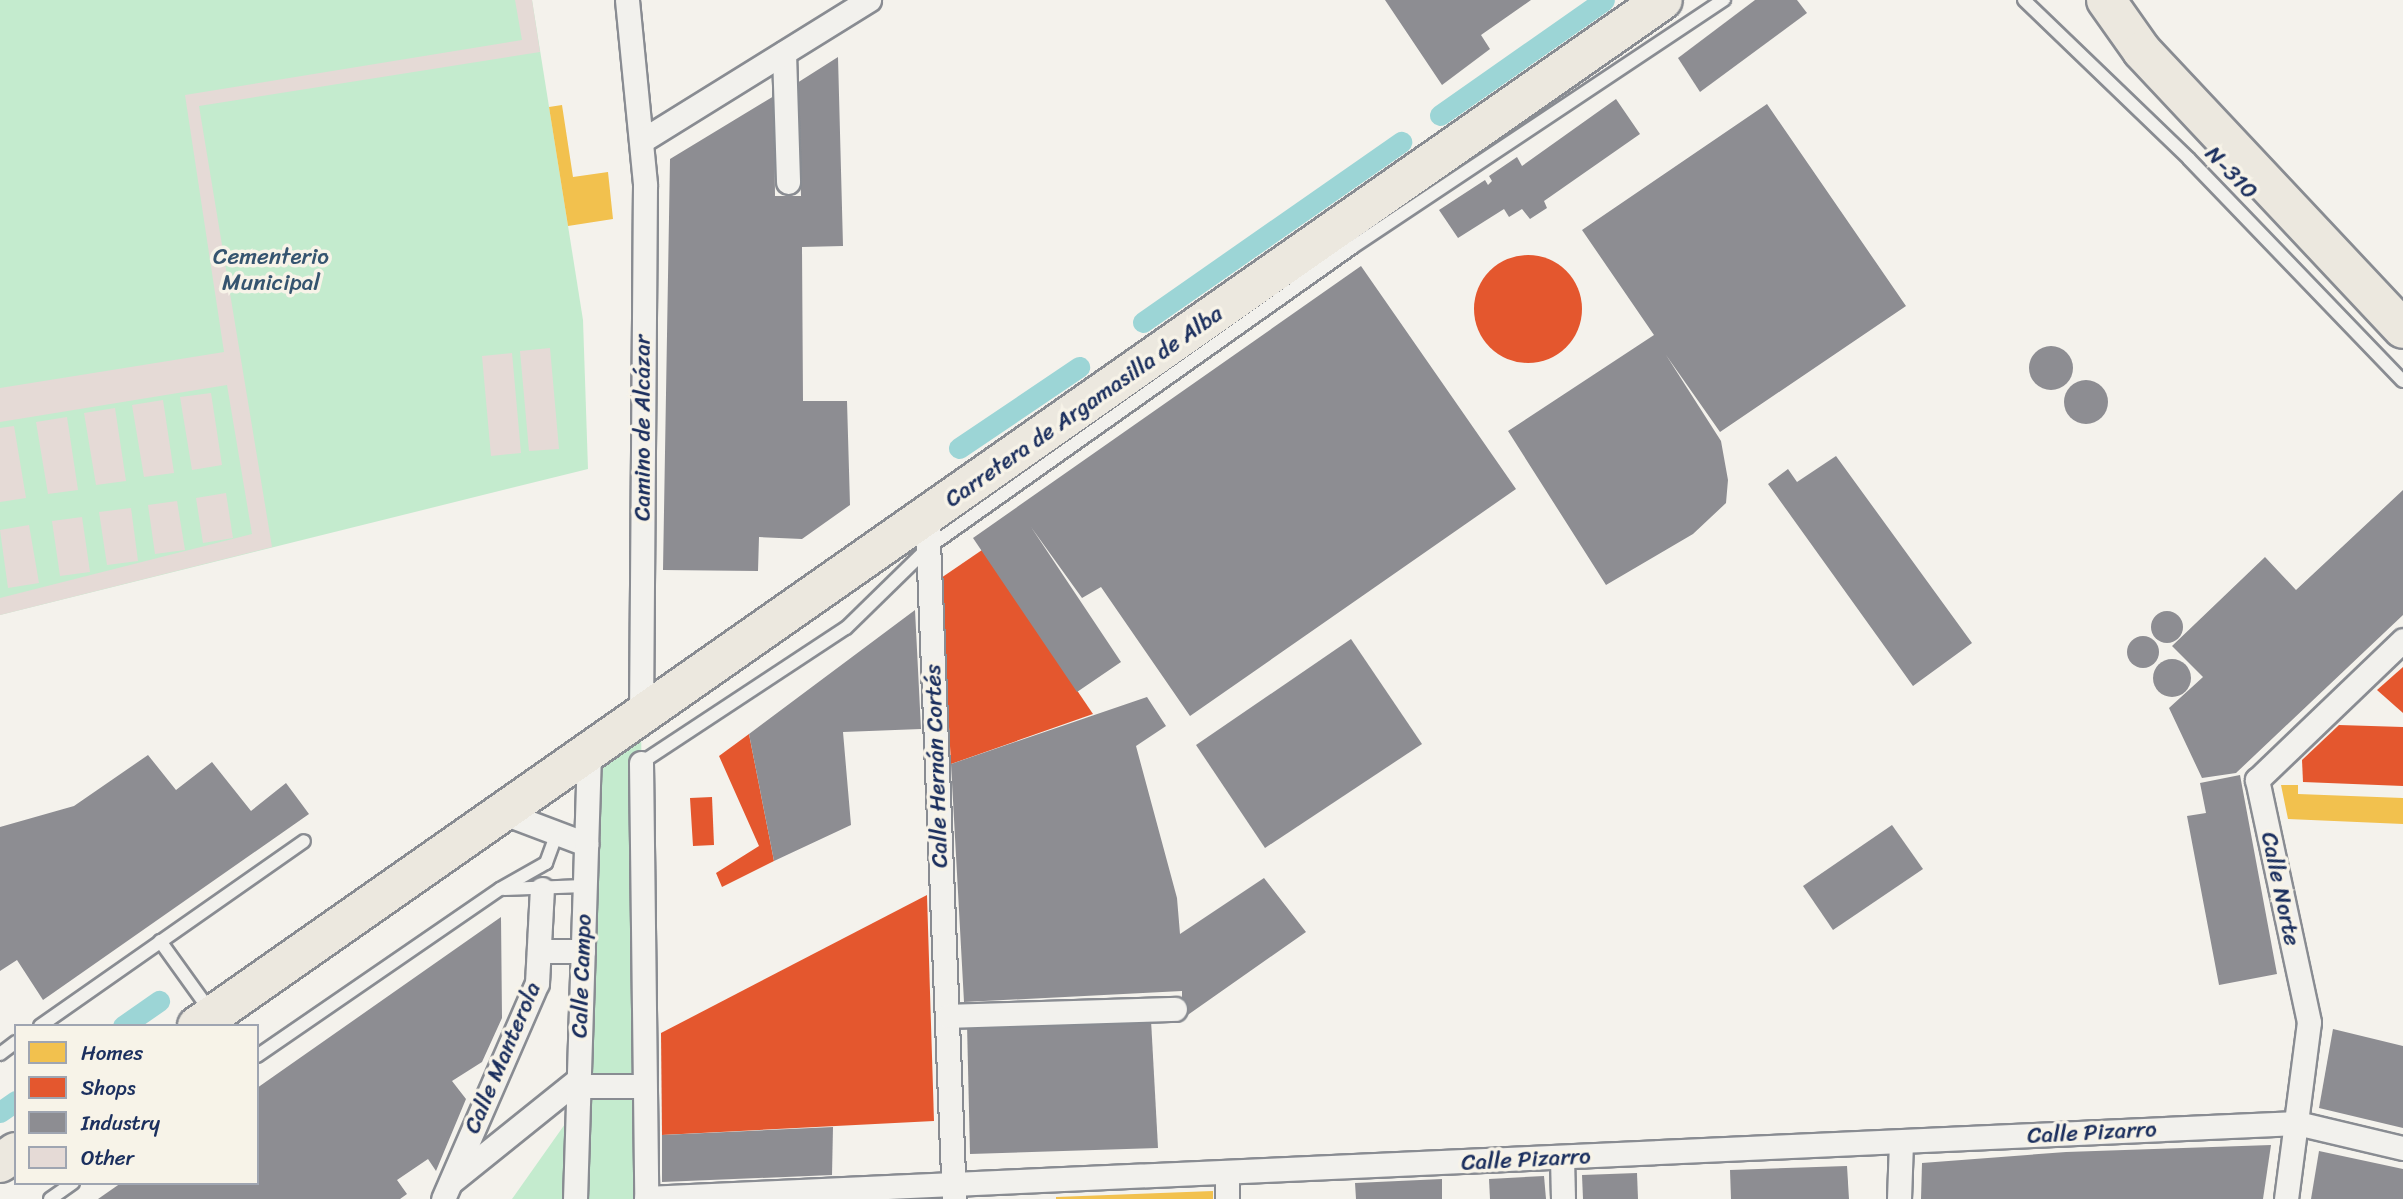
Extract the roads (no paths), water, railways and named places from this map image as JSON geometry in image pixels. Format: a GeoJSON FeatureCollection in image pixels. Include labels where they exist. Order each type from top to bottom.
{"type":"FeatureCollection","features":[{"type":"Feature","properties":{"kind":"highway","name":"Carretera de Argamasilla de Alba"},"geometry":{"type":"LineString","coordinates":[[205,1020],[641,716],[928,531],[1663,0]]}},
{"type":"Feature","properties":{"kind":"highway"},"geometry":{"type":"LineString","coordinates":[[2079,0],[2143,51]]}},
{"type":"Feature","properties":{"kind":"highway"},"geometry":{"type":"LineString","coordinates":[[2106,0],[2143,51],[2403,329]]}},
{"type":"Feature","properties":{"kind":"street","name":"Camino de Alcázar"},"geometry":{"type":"LineString","coordinates":[[627,0],[643,140],[641,716]]}},
{"type":"Feature","properties":{"kind":"street"},"geometry":{"type":"LineString","coordinates":[[643,140],[869,0]]}},
{"type":"Feature","properties":{"kind":"street"},"geometry":{"type":"LineString","coordinates":[[784,53],[788,182]]}},
{"type":"Feature","properties":{"kind":"street","name":"Calle Hernán Cortés"},"geometry":{"type":"LineString","coordinates":[[928,531],[953,1193]]}},
{"type":"Feature","properties":{"kind":"street","name":"Calle Norte"},"geometry":{"type":"LineString","coordinates":[[2287,1199],[2309,1022],[2257,780],[2403,640]]}},
{"type":"Feature","properties":{"kind":"street","name":"Calle Campo"},"geometry":{"type":"LineString","coordinates":[[575,1199],[589,754]]}},
{"type":"Feature","properties":{"kind":"street"},"geometry":{"type":"LineString","coordinates":[[640,763],[646,1198]]}},
{"type":"Feature","properties":{"kind":"street"},"geometry":{"type":"LineString","coordinates":[[504,813],[586,844]]}},
{"type":"Feature","properties":{"kind":"street","name":"Calle Manterola"},"geometry":{"type":"LineString","coordinates":[[446,1191],[537,983],[542,951],[542,889]]}},
{"type":"Feature","properties":{"kind":"street"},"geometry":{"type":"LineString","coordinates":[[542,951],[583,951]]}},
{"type":"Feature","properties":{"kind":"street"},"geometry":{"type":"LineString","coordinates":[[948,1016],[1175,1009]]}},
{"type":"Feature","properties":{"kind":"street"},"geometry":{"type":"LineString","coordinates":[[579,1082],[644,1086]]}},
{"type":"Feature","properties":{"kind":"street","name":"Calle Manterola"},"geometry":{"type":"LineString","coordinates":[[446,1191],[579,1082]]}},
{"type":"Feature","properties":{"kind":"street","name":"Calle Pizarro"},"geometry":{"type":"LineString","coordinates":[[646,1198],[953,1193],[1227,1174],[2297,1123],[2403,1148]]}},
{"type":"Feature","properties":{"kind":"street"},"geometry":{"type":"LineString","coordinates":[[1899,1199],[1900,1142]]}},
{"type":"Feature","properties":{"kind":"street"},"geometry":{"type":"LineString","coordinates":[[1562,1158],[1563,1199]]}},
{"type":"Feature","properties":{"kind":"street"},"geometry":{"type":"LineString","coordinates":[[1227,1174],[1227,1199]]}},
{"type":"Feature","properties":{"kind":"lane","name":"Carretera de Argamasilla de Alba"},"geometry":{"type":"LineString","coordinates":[[640,763],[846,628],[928,531],[1724,0]]}},
{"type":"Feature","properties":{"kind":"lane","name":"N-310"},"geometry":{"type":"LineString","coordinates":[[2024,0],[2189,159],[2403,381]]}},
{"type":"Feature","properties":{"kind":"lane"},"geometry":{"type":"LineString","coordinates":[[259,1055],[500,889],[546,863],[557,833]]}},
{"type":"Feature","properties":{"kind":"lane"},"geometry":{"type":"LineString","coordinates":[[43,1024],[304,841]]}},
{"type":"Feature","properties":{"kind":"lane"},"geometry":{"type":"LineString","coordinates":[[500,889],[585,886]]}},
{"type":"Feature","properties":{"kind":"lane"},"geometry":{"type":"LineString","coordinates":[[160,941],[205,1020]]}},
{"type":"Feature","properties":{"kind":"lane"},"geometry":{"type":"LineString","coordinates":[[50,1199],[70,1185]]}},
{"type":"Feature","properties":{"kind":"waterway"},"geometry":{"type":"LineString","coordinates":[[1440,115],[1604,0]]}},
{"type":"Feature","properties":{"kind":"waterway"},"geometry":{"type":"LineString","coordinates":[[1143,322],[1401,142]]}},
{"type":"Feature","properties":{"kind":"waterway"},"geometry":{"type":"LineString","coordinates":[[959,448],[1079,367]]}},
{"type":"Feature","properties":{"kind":"waterway"},"geometry":{"type":"LineString","coordinates":[[126,1024],[159,1001]]}},
{"type":"Feature","properties":{"kind":"waterway"},"geometry":{"type":"LineString","coordinates":[[0,1112],[14,1102]]}},
{"type":"Feature","properties":{"kind":"park label","name":"Cementerio Municipal"},"geometry":{"type":"Point","coordinates":[271,270]}}]}
